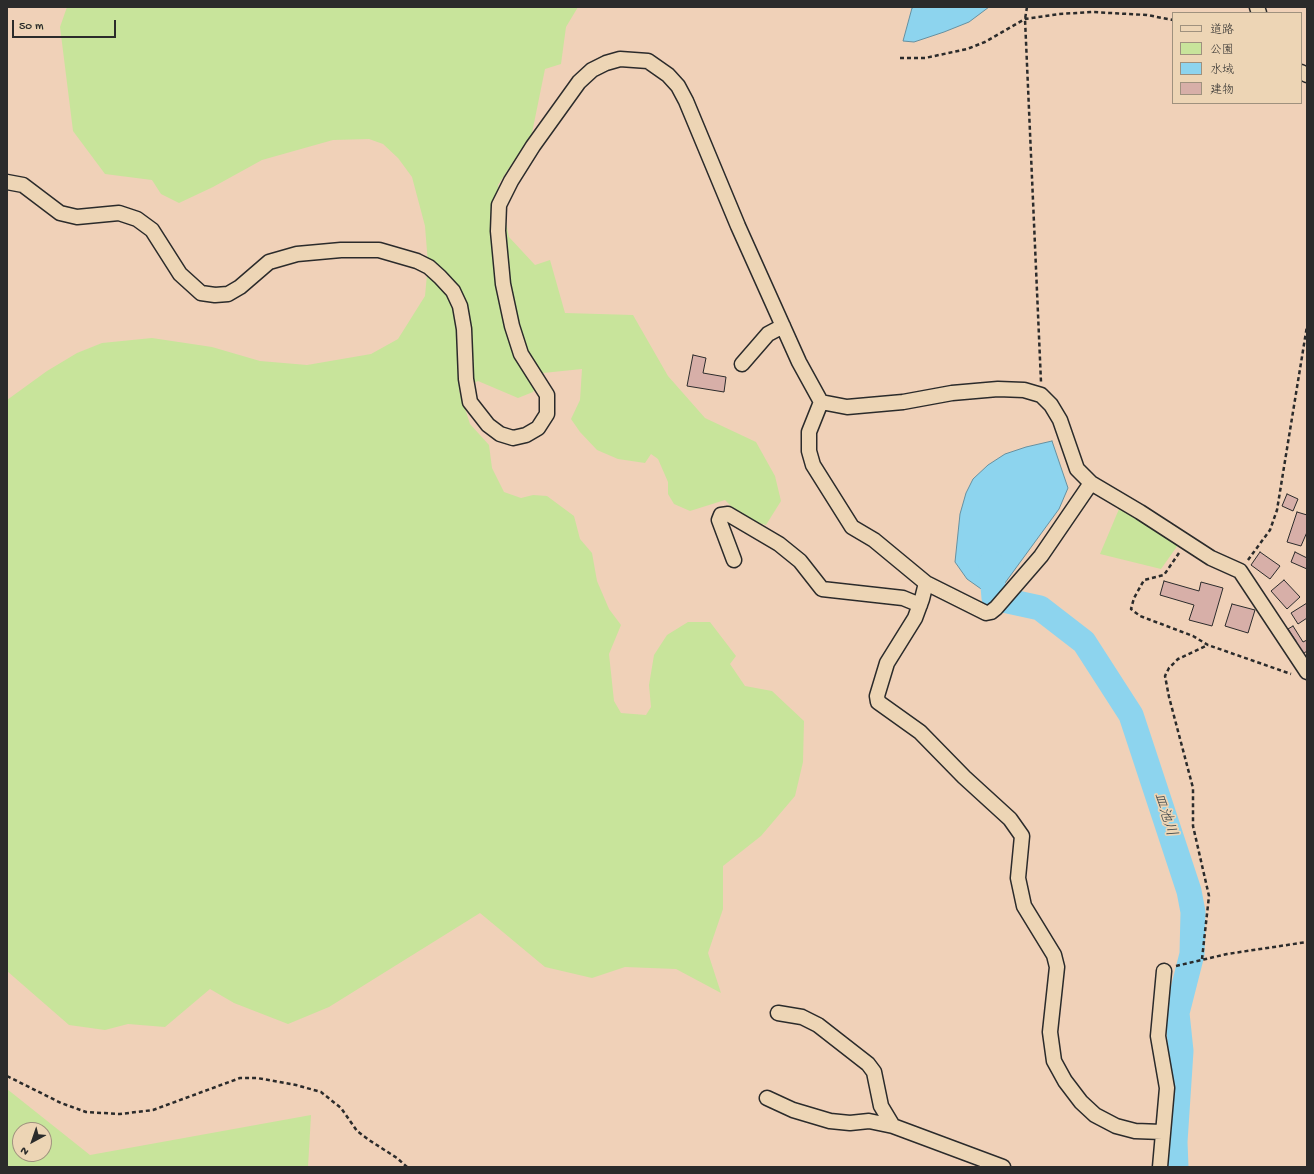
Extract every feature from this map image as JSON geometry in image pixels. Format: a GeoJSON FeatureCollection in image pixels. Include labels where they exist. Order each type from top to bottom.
{"type":"FeatureCollection","features":[{"type":"Feature","properties":{"kind":"street"},"geometry":{"type":"LineString","coordinates":[[7,182],[23,185],[60,213],[77,217],[119,213],[137,219],[152,230],[180,274],[201,293],[215,296],[228,294],[240,287],[269,262],[297,254],[341,250],[379,250],[417,261],[429,267],[440,276],[453,291],[460,306],[464,329],[465,363],[470,402],[488,425],[500,434],[513,438],[526,435],[538,428],[547,414],[547,395],[521,354],[512,326],[503,284],[498,238],[499,205],[511,181],[533,146],[579,82],[588,74],[606,63],[620,59],[648,61],[668,75],[678,86],[686,101],[738,226],[784,326],[798,362],[821,402],[831,405],[854,406],[903,402],[952,393],[998,389],[1024,390],[1041,395],[1051,405],[1060,420],[1077,469],[1091,483],[1140,512],[1211,558],[1240,572],[1307,672]]}},
{"type":"Feature","properties":{"kind":"street"},"geometry":{"type":"LineString","coordinates":[[742,364],[768,334],[784,326]]}},
{"type":"Feature","properties":{"kind":"street"},"geometry":{"type":"LineString","coordinates":[[821,402],[809,432],[809,451],[816,470],[852,527],[874,540],[926,583],[986,613],[991,612],[996,608],[1041,556],[1091,483]]}},
{"type":"Feature","properties":{"kind":"street"},"geometry":{"type":"LineString","coordinates":[[734,560],[719,520],[721,515],[728,514],[779,544],[800,561],[822,589],[903,598],[920,605]]}},
{"type":"Feature","properties":{"kind":"street"},"geometry":{"type":"LineString","coordinates":[[926,583],[915,618],[888,663],[877,696],[878,702],[920,732],[964,777],[1010,819],[1022,836],[1018,878],[1024,906],[1054,955],[1057,967],[1050,1032],[1054,1061],[1064,1080],[1081,1102],[1095,1115],[1116,1126],[1135,1131],[1162,1132]]}},
{"type":"Feature","properties":{"kind":"street"},"geometry":{"type":"LineString","coordinates":[[1160,1167],[1162,1132],[1168,1088],[1158,1036],[1164,971]]}},
{"type":"Feature","properties":{"kind":"street"},"geometry":{"type":"LineString","coordinates":[[778,1013],[802,1017],[818,1025],[868,1064],[874,1072],[881,1106],[893,1126]]}},
{"type":"Feature","properties":{"kind":"street"},"geometry":{"type":"LineString","coordinates":[[767,1098],[793,1110],[830,1121],[850,1124],[868,1121],[893,1126],[1003,1167]]}},
{"type":"Feature","properties":{"kind":"path"},"geometry":{"type":"LineString","coordinates":[[1027,7],[1025,19],[1041,395]]}},
{"type":"Feature","properties":{"kind":"path"},"geometry":{"type":"LineString","coordinates":[[900,58],[926,58],[967,49],[985,42],[1025,19],[1092,12],[1147,15],[1172,20]]}},
{"type":"Feature","properties":{"kind":"path"},"geometry":{"type":"LineString","coordinates":[[1240,572],[1270,530],[1278,510],[1307,326]]}},
{"type":"Feature","properties":{"kind":"path"},"geometry":{"type":"LineString","coordinates":[[1186,543],[1164,575],[1144,580],[1134,598],[1131,609],[1140,616],[1193,636],[1208,645],[1292,674]]}},
{"type":"Feature","properties":{"kind":"path"},"geometry":{"type":"LineString","coordinates":[[1202,959],[1209,896],[1193,826],[1193,788],[1169,697],[1165,676],[1169,668],[1178,659],[1208,645]]}},
{"type":"Feature","properties":{"kind":"path"},"geometry":{"type":"LineString","coordinates":[[1182,963],[1307,942]]}},
{"type":"Feature","properties":{"kind":"path"},"geometry":{"type":"LineString","coordinates":[[7,1076],[61,1102],[86,1112],[120,1114],[154,1110],[240,1078],[257,1078],[296,1085],[321,1092],[341,1108],[357,1131],[397,1158],[407,1167]]}},
{"type":"Feature","properties":{"kind":"green space"},"geometry":{"type":"Polygon","coordinates":[[[67,7],[578,7],[566,27],[561,64],[545,69],[532,133],[498,185],[509,237],[535,265],[550,260],[565,313],[633,315],[668,376],[705,418],[756,442],[775,476],[781,501],[766,525],[752,521],[739,514],[725,500],[690,511],[674,504],[668,494],[668,482],[658,459],[651,454],[645,463],[618,459],[597,450],[580,432],[571,419],[580,400],[582,369],[543,373],[533,392],[518,398],[478,381],[459,390],[470,424],[489,445],[492,468],[504,492],[521,498],[533,495],[547,496],[574,516],[580,539],[592,553],[597,581],[609,609],[621,625],[609,654],[614,701],[621,713],[646,715],[651,707],[649,685],[654,655],[667,635],[688,622],[710,622],[736,656],[730,664],[745,686],[772,691],[804,721],[803,762],[795,796],[761,836],[723,866],[723,909],[708,953],[721,993],[676,969],[625,967],[592,978],[545,967],[480,913],[329,1007],[288,1024],[234,1003],[210,989],[165,1027],[128,1024],[105,1030],[69,1025],[7,971],[7,400],[47,371],[77,353],[102,343],[152,338],[212,347],[260,361],[307,365],[371,354],[398,339],[425,296],[428,264],[425,226],[412,177],[398,158],[383,144],[369,139],[333,140],[262,160],[213,187],[179,203],[161,194],[152,180],[105,174],[73,131],[60,27],[67,7]]]}},
{"type":"Feature","properties":{"kind":"green space"},"geometry":{"type":"Polygon","coordinates":[[[1119,509],[1137,518],[1178,545],[1161,569],[1100,554],[1119,509]]]}},
{"type":"Feature","properties":{"kind":"green space"},"geometry":{"type":"Polygon","coordinates":[[[7,1089],[48,1122],[12,1122],[12,1162],[52,1162],[52,1125],[90,1155],[311,1115],[308,1167],[7,1167],[7,1089]]]}},
{"type":"Feature","properties":{"kind":"water"},"geometry":{"type":"Polygon","coordinates":[[[989,7],[969,22],[944,32],[914,42],[903,41],[912,8],[989,7]]]}},
{"type":"Feature","properties":{"kind":"water"},"geometry":{"type":"Polygon","coordinates":[[[1052,441],[1068,488],[1059,509],[994,598],[967,579],[955,562],[960,514],[966,493],[973,479],[988,465],[1005,454],[1052,441]]]}},
{"type":"Feature","properties":{"kind":"building"},"geometry":{"type":"Polygon","coordinates":[[[693,355],[706,358],[703,373],[726,377],[724,392],[687,386],[693,355]]]}},
{"type":"Feature","properties":{"kind":"building"},"geometry":{"type":"Polygon","coordinates":[[[1287,494],[1298,499],[1293,511],[1282,506],[1287,494]]]}},
{"type":"Feature","properties":{"kind":"building"},"geometry":{"type":"Polygon","coordinates":[[[1297,512],[1307,515],[1307,532],[1301,546],[1287,542],[1297,512]]]}},
{"type":"Feature","properties":{"kind":"building"},"geometry":{"type":"Polygon","coordinates":[[[1260,552],[1280,566],[1270,579],[1251,565],[1260,552]]]}},
{"type":"Feature","properties":{"kind":"building"},"geometry":{"type":"Polygon","coordinates":[[[1295,552],[1307,558],[1307,569],[1291,562],[1295,552]]]}},
{"type":"Feature","properties":{"kind":"building"},"geometry":{"type":"Polygon","coordinates":[[[1284,580],[1300,597],[1287,609],[1271,591],[1284,580]]]}},
{"type":"Feature","properties":{"kind":"building"},"geometry":{"type":"Polygon","coordinates":[[[1164,581],[1199,591],[1201,582],[1223,588],[1212,626],[1189,620],[1194,605],[1160,595],[1164,581]]]}},
{"type":"Feature","properties":{"kind":"building"},"geometry":{"type":"Polygon","coordinates":[[[1307,603],[1307,618],[1298,624],[1291,613],[1307,603]]]}},
{"type":"Feature","properties":{"kind":"building"},"geometry":{"type":"Polygon","coordinates":[[[1232,604],[1255,610],[1248,633],[1225,626],[1232,604]]]}},
{"type":"Feature","properties":{"kind":"building"},"geometry":{"type":"Polygon","coordinates":[[[1293,626],[1303,642],[1307,640],[1307,651],[1300,656],[1293,645],[1296,641],[1288,629],[1293,626]]]}},
{"type":"Feature","properties":{"kind":"waterway","name":"皿池川"},"geometry":{"type":"LineString","coordinates":[[991,563],[994,598],[1040,608],[1084,642],[1131,715],[1189,891],[1193,912],[1192,954],[1177,1013],[1181,1051],[1175,1142],[1176,1167]]}}]}
